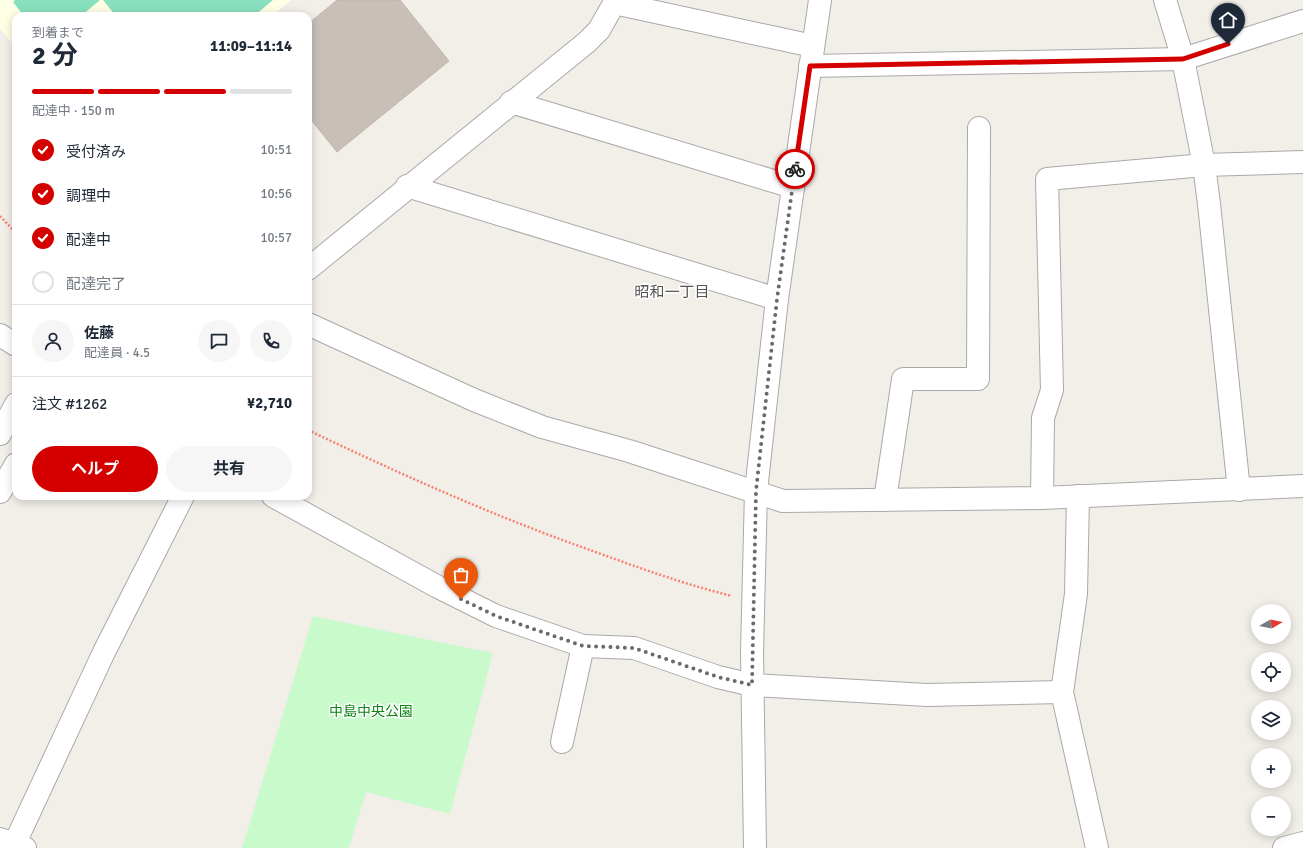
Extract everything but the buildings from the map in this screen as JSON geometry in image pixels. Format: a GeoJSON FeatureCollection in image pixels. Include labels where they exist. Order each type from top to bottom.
{"type":"FeatureCollection","features":[{"type":"Feature","properties":{"kind":"street"},"geometry":{"type":"LineString","coordinates":[[755,848],[752,685],[756,491],[777,299],[820,0]]}},
{"type":"Feature","properties":{"kind":"street"},"geometry":{"type":"LineString","coordinates":[[1165,0],[1183,59],[1204,165],[1210,204],[1239,490]]}},
{"type":"Feature","properties":{"kind":"street"},"geometry":{"type":"LineString","coordinates":[[312,265],[407,186],[587,42],[599,30],[615,2],[811,56],[1183,59],[1303,21]]}},
{"type":"Feature","properties":{"kind":"street"},"geometry":{"type":"LineString","coordinates":[[511,102],[793,187]]}},
{"type":"Feature","properties":{"kind":"street"},"geometry":{"type":"LineString","coordinates":[[885,500],[903,378],[978,379],[979,128]]}},
{"type":"Feature","properties":{"kind":"street"},"geometry":{"type":"LineString","coordinates":[[1042,498],[1043,418],[1052,390],[1047,179],[1204,165],[1303,162]]}},
{"type":"Feature","properties":{"kind":"street"},"geometry":{"type":"LineString","coordinates":[[407,186],[777,299]]}},
{"type":"Feature","properties":{"kind":"street"},"geometry":{"type":"LineString","coordinates":[[312,326],[474,400],[542,427],[756,491],[782,501],[1042,498],[1303,486]]}},
{"type":"Feature","properties":{"kind":"street"},"geometry":{"type":"LineString","coordinates":[[0,335],[12,342]]}},
{"type":"Feature","properties":{"kind":"street"},"geometry":{"type":"LineString","coordinates":[[0,434],[12,412]]}},
{"type":"Feature","properties":{"kind":"street"},"geometry":{"type":"LineString","coordinates":[[0,492],[12,471]]}},
{"type":"Feature","properties":{"kind":"street"},"geometry":{"type":"LineString","coordinates":[[1078,496],[1076,594],[1062,692],[1097,848]]}},
{"type":"Feature","properties":{"kind":"street"},"geometry":{"type":"LineString","coordinates":[[13,844],[104,652],[181,500]]}},
{"type":"Feature","properties":{"kind":"street"},"geometry":{"type":"LineString","coordinates":[[280,500],[438,588],[496,616],[583,646],[634,648],[718,677],[752,685],[927,695],[1062,692]]}},
{"type":"Feature","properties":{"kind":"street"},"geometry":{"type":"LineString","coordinates":[[562,742],[583,646]]}},
{"type":"Feature","properties":{"kind":"street"},"geometry":{"type":"LineString","coordinates":[[1284,848],[1303,843]]}},
{"type":"Feature","properties":{"kind":"path"},"geometry":{"type":"LineString","coordinates":[[0,216],[12,229]]}},
{"type":"Feature","properties":{"kind":"path"},"geometry":{"type":"LineString","coordinates":[[312,432],[382,465],[521,526],[690,586],[738,597],[754,599]]}},
{"type":"Feature","properties":{"kind":"shaded area"},"geometry":{"type":"Polygon","coordinates":[[[0,0],[291,0],[277,12],[12,12],[12,43],[0,29],[0,0]]]}},
{"type":"Feature","properties":{"kind":"green space"},"geometry":{"type":"Polygon","coordinates":[[[15,0],[100,0],[86,12],[21,12],[13,2],[15,0]]]}},
{"type":"Feature","properties":{"kind":"green space"},"geometry":{"type":"Polygon","coordinates":[[[103,0],[273,0],[259,12],[113,12],[103,0]]]}},
{"type":"Feature","properties":{"kind":"green space","name":"中島中央公園"},"geometry":{"type":"Polygon","coordinates":[[[313,616],[493,653],[450,814],[366,792],[349,848],[242,848],[313,616]]]}},
{"type":"Feature","properties":{"kind":"way so far"},"geometry":{"type":"LineString","coordinates":[[461,599],[496,616],[583,646],[634,648],[718,677],[752,685],[756,491],[777,299],[795,169]]}},
{"type":"Feature","properties":{"kind":"district","name":"昭和一丁目"},"geometry":{"type":"Point","coordinates":[672,292]}},
{"type":"Feature","properties":{"kind":"route"},"geometry":{"type":"LineString","coordinates":[[795,169],[810,66],[1183,59],[1228,44]]}}]}
